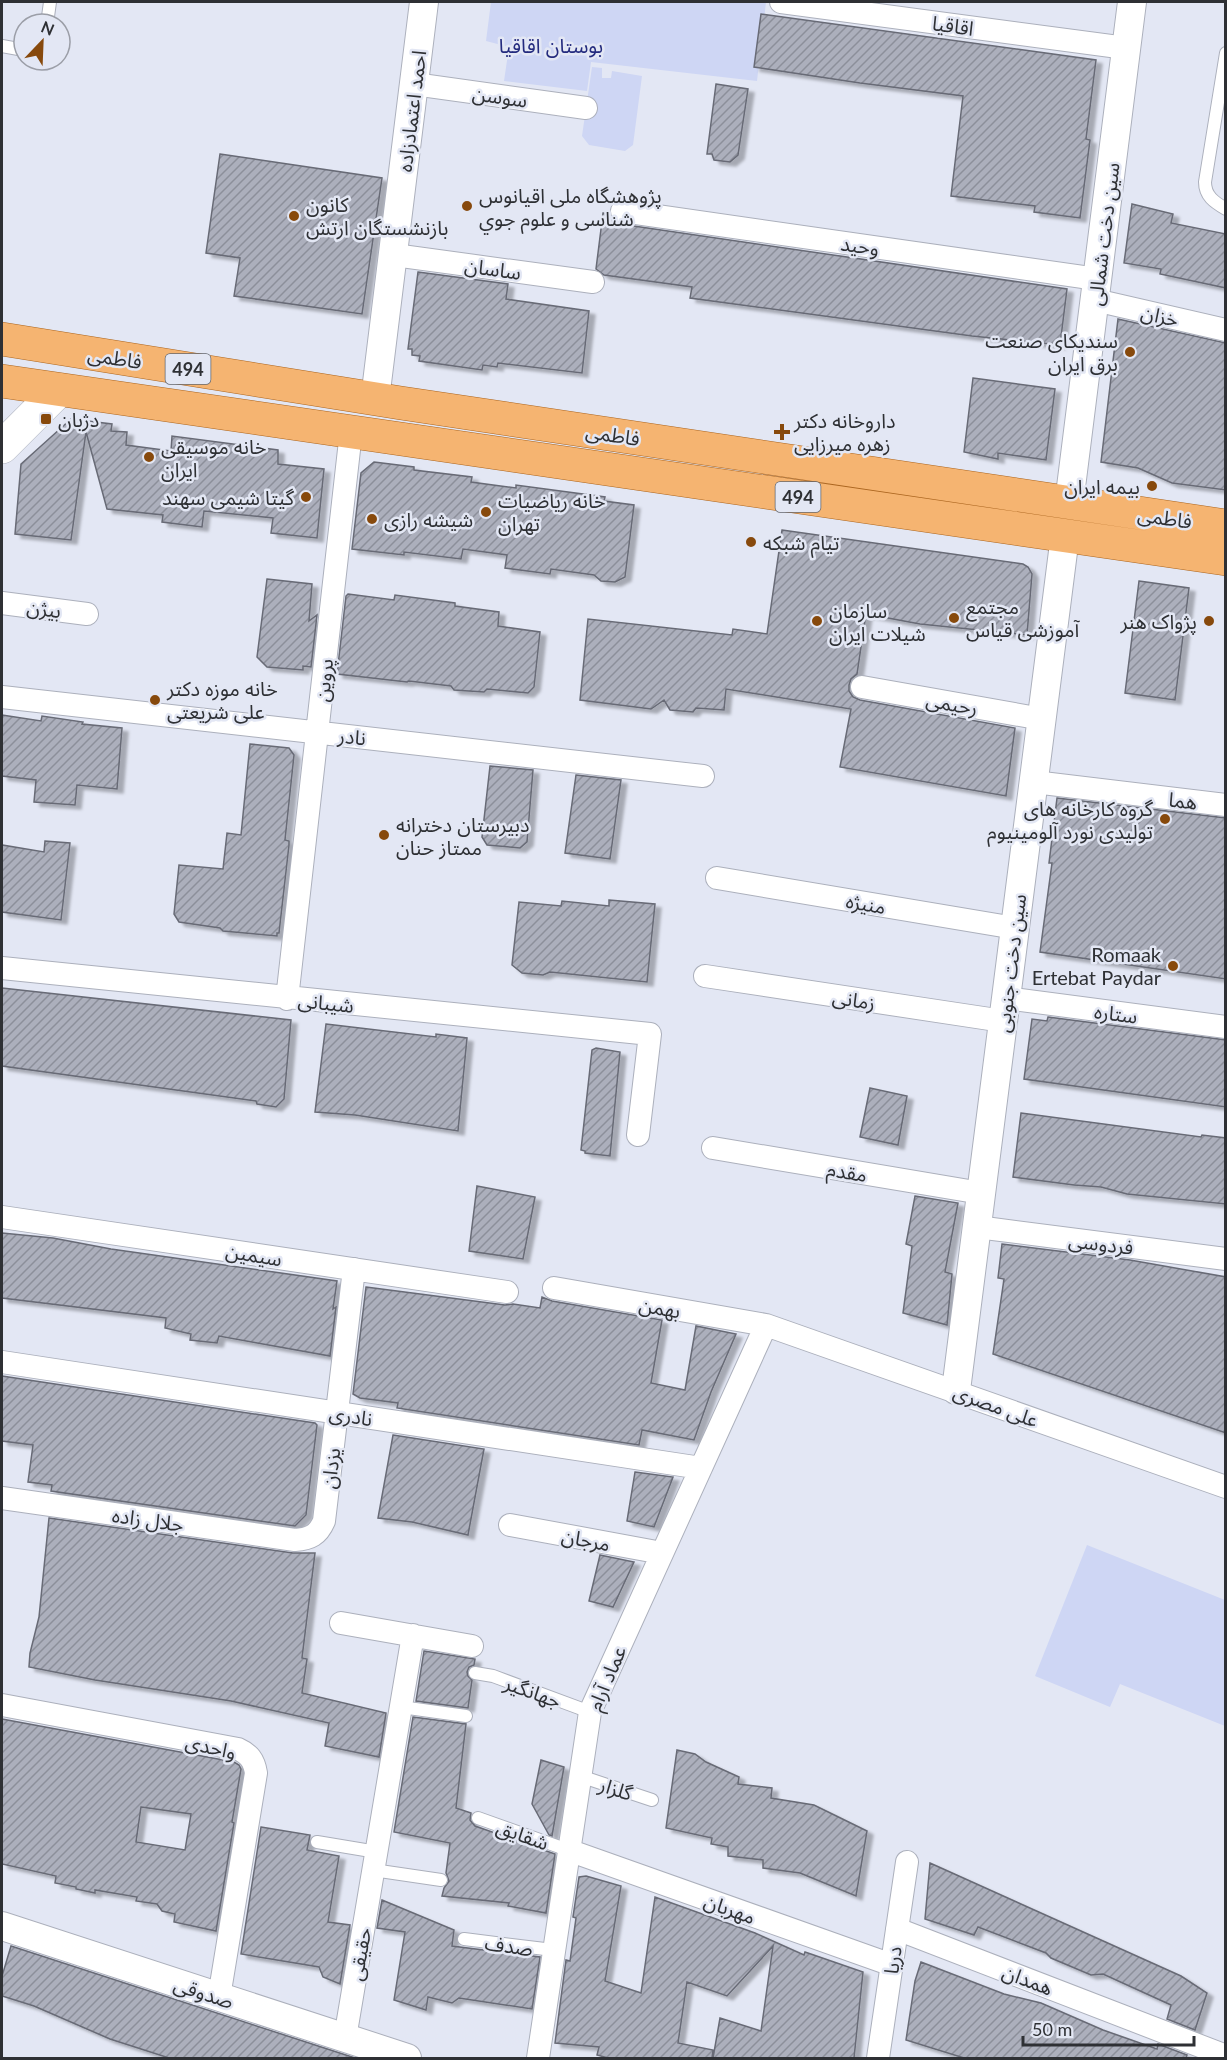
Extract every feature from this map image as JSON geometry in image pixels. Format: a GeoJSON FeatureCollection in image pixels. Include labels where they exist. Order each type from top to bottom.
{"type":"FeatureCollection","features":[{"type":"Feature","properties":{"kind":"main road","name":"فاطمی"},"geometry":{"type":"LineString","coordinates":[[2,339],[375,399],[1226,526]]}},
{"type":"Feature","properties":{"kind":"main road","name":"فاطمی"},"geometry":{"type":"LineString","coordinates":[[2,381],[1226,559]]}},
{"type":"Feature","properties":{"kind":"main road"},"geometry":{"type":"LineString","coordinates":[[2,447],[59,390]]}},
{"type":"Feature","properties":{"kind":"main road"},"geometry":{"type":"LineString","coordinates":[[361,434],[375,399]]}},
{"type":"Feature","properties":{"kind":"main road"},"geometry":{"type":"LineString","coordinates":[[1065,536],[1069,503]]}},
{"type":"Feature","properties":{"kind":"street","name":"احمد اعتمادزاده"},"geometry":{"type":"LineString","coordinates":[[375,399],[424,2]]}},
{"type":"Feature","properties":{"kind":"street","name":"اقاقیا"},"geometry":{"type":"LineString","coordinates":[[781,2],[1126,48]]}},
{"type":"Feature","properties":{"kind":"street","name":"سین دخت شمالی"},"geometry":{"type":"LineString","coordinates":[[1069,503],[1132,2]]}},
{"type":"Feature","properties":{"kind":"street","name":"سوسن"},"geometry":{"type":"LineString","coordinates":[[414,84],[586,108]]}},
{"type":"Feature","properties":{"kind":"street","name":"وحید"},"geometry":{"type":"LineString","coordinates":[[622,211],[1096,289]]}},
{"type":"Feature","properties":{"kind":"street","name":"ساسان"},"geometry":{"type":"LineString","coordinates":[[394,255],[593,282]]}},
{"type":"Feature","properties":{"kind":"street","name":"خزان"},"geometry":{"type":"LineString","coordinates":[[1096,289],[1226,330]]}},
{"type":"Feature","properties":{"kind":"street","name":"پروین"},"geometry":{"type":"LineString","coordinates":[[287,999],[317,732],[361,434]]}},
{"type":"Feature","properties":{"kind":"street","name":"سین دخت جنوبی"},"geometry":{"type":"LineString","coordinates":[[956,1390],[1065,536]]}},
{"type":"Feature","properties":{"kind":"street","name":"بیژن"},"geometry":{"type":"LineString","coordinates":[[2,603],[87,614]]}},
{"type":"Feature","properties":{"kind":"street","name":"رحیمی"},"geometry":{"type":"LineString","coordinates":[[862,687],[1042,719]]}},
{"type":"Feature","properties":{"kind":"street","name":"نادر"},"geometry":{"type":"LineString","coordinates":[[2,697],[703,776]]}},
{"type":"Feature","properties":{"kind":"street","name":"هما"},"geometry":{"type":"LineString","coordinates":[[1034,782],[1226,805]]}},
{"type":"Feature","properties":{"kind":"street","name":"منیژه"},"geometry":{"type":"LineString","coordinates":[[717,878],[1015,928]]}},
{"type":"Feature","properties":{"kind":"street","name":"شیبانی"},"geometry":{"type":"LineString","coordinates":[[2,968],[287,999],[650,1034],[638,1135]]}},
{"type":"Feature","properties":{"kind":"street","name":"زمانی"},"geometry":{"type":"LineString","coordinates":[[705,976],[1004,1010]]}},
{"type":"Feature","properties":{"kind":"street","name":"ستاره"},"geometry":{"type":"LineString","coordinates":[[1004,1010],[1226,1027]]}},
{"type":"Feature","properties":{"kind":"street","name":"مقدم"},"geometry":{"type":"LineString","coordinates":[[712,1148],[981,1193]]}},
{"type":"Feature","properties":{"kind":"street","name":"سیمین"},"geometry":{"type":"LineString","coordinates":[[2,1217],[507,1292]]}},
{"type":"Feature","properties":{"kind":"street","name":"فردوسی"},"geometry":{"type":"LineString","coordinates":[[977,1227],[1226,1259]]}},
{"type":"Feature","properties":{"kind":"street","name":"یزدان"},"geometry":{"type":"LineString","coordinates":[[295,1540],[313,1537],[324,1521],[354,1269]]}},
{"type":"Feature","properties":{"kind":"street","name":"بهمن"},"geometry":{"type":"LineString","coordinates":[[554,1288],[766,1325]]}},
{"type":"Feature","properties":{"kind":"street","name":"علی مصری"},"geometry":{"type":"LineString","coordinates":[[766,1325],[956,1390],[1226,1487]]}},
{"type":"Feature","properties":{"kind":"street","name":"عماد آرام"},"geometry":{"type":"LineString","coordinates":[[538,2058],[590,1712],[766,1325]]}},
{"type":"Feature","properties":{"kind":"street","name":"نادری"},"geometry":{"type":"LineString","coordinates":[[2,1362],[701,1468]]}},
{"type":"Feature","properties":{"kind":"street","name":"جلال زاده"},"geometry":{"type":"LineString","coordinates":[[2,1498],[295,1540]]}},
{"type":"Feature","properties":{"kind":"street","name":"مرجان"},"geometry":{"type":"LineString","coordinates":[[510,1525],[662,1553]]}},
{"type":"Feature","properties":{"kind":"street"},"geometry":{"type":"LineString","coordinates":[[341,1623],[472,1646]]}},
{"type":"Feature","properties":{"kind":"street","name":"حقیقی"},"geometry":{"type":"LineString","coordinates":[[345,2038],[413,1635]]}},
{"type":"Feature","properties":{"kind":"street","name":"واحدی"},"geometry":{"type":"LineString","coordinates":[[2,1705],[238,1749],[253,1761],[256,1773],[219,1997]]}},
{"type":"Feature","properties":{"kind":"street","name":"مهربان"},"geometry":{"type":"LineString","coordinates":[[568,1850],[892,1965]]}},
{"type":"Feature","properties":{"kind":"street","name":"دریا"},"geometry":{"type":"LineString","coordinates":[[881,2057],[907,1862]]}},
{"type":"Feature","properties":{"kind":"street","name":"صدوقی"},"geometry":{"type":"LineString","coordinates":[[2,1926],[407,2058]]}},
{"type":"Feature","properties":{"kind":"street","name":"همدان"},"geometry":{"type":"LineString","coordinates":[[897,1929],[1226,2055]]}},
{"type":"Feature","properties":{"kind":"lane"},"geometry":{"type":"LineString","coordinates":[[1226,53],[1205,190],[1212,200],[1226,209]]}},
{"type":"Feature","properties":{"kind":"lane","name":"جهانگیر"},"geometry":{"type":"LineString","coordinates":[[475,1673],[493,1676],[590,1712]]}},
{"type":"Feature","properties":{"kind":"lane"},"geometry":{"type":"LineString","coordinates":[[401,1707],[466,1716]]}},
{"type":"Feature","properties":{"kind":"lane","name":"گلزار"},"geometry":{"type":"LineString","coordinates":[[580,1776],[652,1800]]}},
{"type":"Feature","properties":{"kind":"lane","name":"شقایق"},"geometry":{"type":"LineString","coordinates":[[478,1818],[568,1850]]}},
{"type":"Feature","properties":{"kind":"lane"},"geometry":{"type":"LineString","coordinates":[[317,1842],[441,1880]]}},
{"type":"Feature","properties":{"kind":"lane","name":"صدف"},"geometry":{"type":"LineString","coordinates":[[464,1939],[553,1950]]}},
{"type":"Feature","properties":{"kind":"green space","name":"بوستان اقاقیا"},"geometry":{"type":"Polygon","coordinates":[[[491,2],[766,2],[757,81],[591,62],[587,91],[504,81],[509,47],[486,41],[491,2]]]}},
{"type":"Feature","properties":{"kind":"green space"},"geometry":{"type":"Polygon","coordinates":[[[592,67],[602,68],[602,78],[611,78],[612,71],[642,76],[633,145],[625,151],[589,145],[582,136],[592,67]]]}},
{"type":"Feature","properties":{"kind":"green space"},"geometry":{"type":"Polygon","coordinates":[[[1087,1545],[1225,1600],[1225,1726],[1120,1684],[1110,1707],[1035,1676],[1087,1545]]]}},
{"type":"Feature","properties":{"kind":"building"},"geometry":{"type":"Polygon","coordinates":[[[761,14],[1096,60],[1086,139],[1090,140],[1080,218],[1034,212],[1035,206],[951,196],[963,96],[754,67],[761,14]]]}},
{"type":"Feature","properties":{"kind":"building"},"geometry":{"type":"Polygon","coordinates":[[[716,84],[748,89],[738,155],[730,162],[714,160],[712,154],[707,154],[716,84]]]}},
{"type":"Feature","properties":{"kind":"building","name":"کانون بازنشستگان ارتش"},"geometry":{"type":"Polygon","coordinates":[[[220,154],[382,178],[362,314],[234,296],[240,258],[206,253],[220,154]]]}},
{"type":"Feature","properties":{"kind":"building"},"geometry":{"type":"Polygon","coordinates":[[[1132,204],[1173,214],[1171,223],[1226,234],[1226,288],[1160,274],[1161,269],[1124,263],[1132,204]]]}},
{"type":"Feature","properties":{"kind":"building"},"geometry":{"type":"Polygon","coordinates":[[[603,213],[609,214],[613,221],[620,224],[1067,289],[1060,345],[972,336],[690,298],[692,287],[604,275],[596,269],[603,213]]]}},
{"type":"Feature","properties":{"kind":"building"},"geometry":{"type":"Polygon","coordinates":[[[418,272],[508,284],[506,299],[589,311],[582,373],[498,363],[497,367],[483,365],[482,370],[419,361],[420,356],[412,355],[412,349],[408,349],[418,272]]]}},
{"type":"Feature","properties":{"kind":"building"},"geometry":{"type":"Polygon","coordinates":[[[1118,319],[1226,343],[1226,490],[1172,483],[1138,468],[1101,462],[1118,319]]]}},
{"type":"Feature","properties":{"kind":"building"},"geometry":{"type":"Polygon","coordinates":[[[973,378],[1055,389],[1046,460],[998,453],[998,459],[964,452],[973,378]]]}},
{"type":"Feature","properties":{"kind":"building"},"geometry":{"type":"Polygon","coordinates":[[[71,419],[112,424],[111,431],[127,432],[126,445],[171,451],[172,436],[278,450],[278,464],[324,469],[317,538],[271,533],[273,518],[204,511],[202,527],[162,522],[163,515],[107,509],[86,432],[71,540],[15,534],[21,464],[71,419]]]}},
{"type":"Feature","properties":{"kind":"building"},"geometry":{"type":"Polygon","coordinates":[[[374,462],[414,467],[414,470],[472,477],[471,482],[516,488],[516,485],[605,497],[604,501],[634,505],[625,577],[615,582],[601,581],[594,575],[551,569],[550,574],[505,568],[507,555],[463,549],[461,559],[352,549],[361,473],[374,462]]]}},
{"type":"Feature","properties":{"kind":"building"},"geometry":{"type":"Polygon","coordinates":[[[782,530],[1023,564],[1028,567],[1032,574],[1027,635],[920,624],[866,614],[857,674],[851,679],[849,685],[849,691],[853,697],[860,700],[1015,728],[1006,796],[840,767],[851,709],[726,689],[724,710],[696,708],[693,712],[670,710],[664,700],[651,709],[580,700],[588,619],[732,635],[733,629],[767,634],[782,530]]]}},
{"type":"Feature","properties":{"kind":"building"},"geometry":{"type":"Polygon","coordinates":[[[267,579],[312,584],[309,621],[317,615],[311,667],[303,666],[303,670],[267,667],[257,657],[267,579]]]}},
{"type":"Feature","properties":{"kind":"building"},"geometry":{"type":"Polygon","coordinates":[[[1139,581],[1189,588],[1175,700],[1125,693],[1139,581]]]}},
{"type":"Feature","properties":{"kind":"building"},"geometry":{"type":"Polygon","coordinates":[[[348,594],[394,600],[395,595],[455,603],[455,606],[499,612],[498,626],[540,632],[534,687],[528,693],[487,689],[484,692],[454,690],[451,686],[337,674],[348,594]]]}},
{"type":"Feature","properties":{"kind":"building"},"geometry":{"type":"Polygon","coordinates":[[[2,715],[41,721],[42,716],[83,722],[82,724],[122,728],[117,789],[77,785],[75,805],[34,802],[36,780],[2,776],[2,715]]]}},
{"type":"Feature","properties":{"kind":"building"},"geometry":{"type":"Polygon","coordinates":[[[250,744],[289,748],[294,755],[285,840],[289,841],[289,845],[277,936],[223,931],[220,928],[179,922],[174,914],[179,865],[223,869],[227,833],[241,835],[250,744]]]}},
{"type":"Feature","properties":{"kind":"building"},"geometry":{"type":"Polygon","coordinates":[[[490,766],[533,770],[527,842],[520,848],[487,845],[482,837],[490,766]]]}},
{"type":"Feature","properties":{"kind":"building"},"geometry":{"type":"Polygon","coordinates":[[[576,775],[621,780],[610,859],[565,853],[576,775]]]}},
{"type":"Feature","properties":{"kind":"building"},"geometry":{"type":"Polygon","coordinates":[[[1057,798],[1226,818],[1226,979],[1040,952],[1052,863],[1049,863],[1057,798]]]}},
{"type":"Feature","properties":{"kind":"building"},"geometry":{"type":"Polygon","coordinates":[[[45,841],[70,843],[61,920],[2,912],[2,845],[44,852],[45,841]]]}},
{"type":"Feature","properties":{"kind":"building"},"geometry":{"type":"Polygon","coordinates":[[[609,900],[655,904],[647,982],[550,972],[543,975],[522,973],[512,965],[519,902],[561,906],[562,901],[609,906],[609,900]]]}},
{"type":"Feature","properties":{"kind":"building"},"geometry":{"type":"Polygon","coordinates":[[[2,988],[291,1020],[284,1099],[276,1107],[257,1104],[256,1101],[2,1066],[2,988]]]}},
{"type":"Feature","properties":{"kind":"building"},"geometry":{"type":"Polygon","coordinates":[[[1048,1017],[1226,1040],[1226,1107],[1024,1079],[1032,1019],[1047,1021],[1048,1017]]]}},
{"type":"Feature","properties":{"kind":"building"},"geometry":{"type":"Polygon","coordinates":[[[326,1024],[436,1037],[436,1034],[467,1038],[458,1131],[355,1115],[315,1112],[326,1024]]]}},
{"type":"Feature","properties":{"kind":"building"},"geometry":{"type":"Polygon","coordinates":[[[596,1048],[620,1052],[610,1156],[585,1153],[581,1150],[592,1050],[596,1048]]]}},
{"type":"Feature","properties":{"kind":"building"},"geometry":{"type":"Polygon","coordinates":[[[870,1088],[907,1096],[898,1145],[860,1137],[870,1088]]]}},
{"type":"Feature","properties":{"kind":"building"},"geometry":{"type":"Polygon","coordinates":[[[1021,1113],[1201,1137],[1202,1135],[1226,1138],[1226,1204],[1127,1194],[1101,1187],[1013,1177],[1021,1113]]]}},
{"type":"Feature","properties":{"kind":"building"},"geometry":{"type":"Polygon","coordinates":[[[477,1186],[535,1197],[523,1259],[469,1251],[477,1186]]]}},
{"type":"Feature","properties":{"kind":"building"},"geometry":{"type":"Polygon","coordinates":[[[915,1196],[958,1203],[945,1272],[952,1274],[947,1325],[903,1313],[912,1246],[906,1244],[915,1196]]]}},
{"type":"Feature","properties":{"kind":"building"},"geometry":{"type":"Polygon","coordinates":[[[2,1233],[53,1238],[111,1249],[337,1281],[330,1356],[219,1336],[217,1343],[190,1340],[191,1334],[165,1328],[166,1318],[2,1298],[2,1233]]]}},
{"type":"Feature","properties":{"kind":"building"},"geometry":{"type":"Polygon","coordinates":[[[1002,1244],[1130,1260],[1226,1277],[1226,1433],[993,1354],[1004,1279],[998,1278],[1002,1244]]]}},
{"type":"Feature","properties":{"kind":"building"},"geometry":{"type":"Polygon","coordinates":[[[366,1287],[540,1308],[542,1297],[552,1301],[662,1320],[651,1383],[685,1390],[696,1326],[736,1334],[711,1392],[694,1440],[642,1430],[639,1445],[397,1408],[398,1403],[360,1398],[353,1394],[366,1287]]]}},
{"type":"Feature","properties":{"kind":"building"},"geometry":{"type":"Polygon","coordinates":[[[2,1376],[315,1423],[317,1425],[306,1515],[295,1526],[51,1491],[52,1485],[28,1482],[33,1445],[2,1441],[2,1376]]]}},
{"type":"Feature","properties":{"kind":"building"},"geometry":{"type":"Polygon","coordinates":[[[393,1435],[484,1449],[468,1535],[412,1522],[378,1518],[393,1435]]]}},
{"type":"Feature","properties":{"kind":"building"},"geometry":{"type":"Polygon","coordinates":[[[635,1472],[673,1477],[654,1527],[627,1521],[635,1472]]]}},
{"type":"Feature","properties":{"kind":"building"},"geometry":{"type":"Polygon","coordinates":[[[49,1518],[293,1553],[315,1553],[302,1658],[307,1659],[302,1693],[386,1713],[379,1757],[325,1746],[329,1723],[231,1701],[95,1680],[29,1667],[39,1617],[49,1518]]]}},
{"type":"Feature","properties":{"kind":"building"},"geometry":{"type":"Polygon","coordinates":[[[600,1555],[634,1562],[613,1607],[589,1601],[600,1555]]]}},
{"type":"Feature","properties":{"kind":"building"},"geometry":{"type":"Polygon","coordinates":[[[424,1651],[475,1659],[474,1665],[469,1667],[467,1672],[472,1680],[468,1708],[416,1701],[424,1651]]]}},
{"type":"Feature","properties":{"kind":"building"},"geometry":{"type":"Polygon","coordinates":[[[413,1717],[466,1724],[456,1808],[471,1813],[470,1820],[475,1826],[555,1854],[546,1913],[508,1906],[509,1903],[442,1896],[449,1881],[446,1873],[450,1843],[394,1832],[413,1717]]]}},
{"type":"Feature","properties":{"kind":"building"},"geometry":{"type":"Polygon","coordinates":[[[2,1719],[234,1762],[241,1769],[216,1931],[174,1922],[175,1914],[162,1911],[157,1904],[136,1901],[137,1897],[76,1889],[76,1887],[55,1883],[56,1876],[2,1864],[2,1719]],[[141,1807],[136,1842],[185,1850],[191,1814],[141,1807]]]}},
{"type":"Feature","properties":{"kind":"building"},"geometry":{"type":"Polygon","coordinates":[[[677,1750],[695,1754],[706,1762],[739,1777],[738,1784],[772,1788],[771,1798],[814,1805],[867,1831],[856,1896],[800,1873],[763,1868],[763,1860],[728,1856],[728,1847],[711,1844],[712,1838],[666,1828],[677,1750]]]}},
{"type":"Feature","properties":{"kind":"building"},"geometry":{"type":"Polygon","coordinates":[[[541,1760],[564,1767],[552,1836],[549,1835],[532,1804],[541,1760]]]}},
{"type":"Feature","properties":{"kind":"building"},"geometry":{"type":"Polygon","coordinates":[[[261,1827],[310,1835],[307,1850],[339,1856],[328,1922],[350,1925],[340,1984],[323,1977],[319,1967],[241,1954],[261,1827]]]}},
{"type":"Feature","properties":{"kind":"building"},"geometry":{"type":"Polygon","coordinates":[[[930,1863],[1181,1976],[1207,1993],[1195,2030],[1167,2019],[1171,2005],[1103,1974],[1091,1975],[1051,1958],[1046,1953],[978,1927],[974,1935],[925,1919],[930,1863]]]}},
{"type":"Feature","properties":{"kind":"building"},"geometry":{"type":"Polygon","coordinates":[[[586,1876],[621,1886],[605,1981],[641,1993],[655,1897],[755,1933],[804,1955],[805,1952],[863,1972],[854,2058],[713,2058],[720,2018],[761,2031],[773,1946],[727,1996],[687,1982],[678,2043],[713,2050],[712,2058],[608,2058],[597,2055],[599,2047],[555,2043],[566,1960],[570,1961],[579,1877],[586,1876]]]}},
{"type":"Feature","properties":{"kind":"building"},"geometry":{"type":"Polygon","coordinates":[[[382,1900],[454,1930],[452,1946],[540,1957],[532,2009],[459,1998],[452,2003],[428,1997],[426,2010],[394,2000],[405,1932],[377,1928],[382,1900]]]}},
{"type":"Feature","properties":{"kind":"building"},"geometry":{"type":"Polygon","coordinates":[[[11,1946],[355,2058],[169,2058],[110,2039],[34,2006],[2,1996],[2,1976],[11,1946]]]}},
{"type":"Feature","properties":{"kind":"building"},"geometry":{"type":"Polygon","coordinates":[[[921,1962],[1004,1994],[1041,2003],[1103,2030],[1157,2049],[1158,2044],[1187,2055],[1186,2058],[964,2058],[906,2040],[915,1981],[921,1962]]]}},
{"type":"Feature","properties":{"kind":"place","name":"پژوهشگاه ملی اقیانوس شناسی و علوم جوي"},"geometry":{"type":"Point","coordinates":[467,206]}},
{"type":"Feature","properties":{"kind":"place","name":"کانون بازنشستگان ارتش"},"geometry":{"type":"Point","coordinates":[294,216]}},
{"type":"Feature","properties":{"kind":"place","name":"سندیکای صنعت برق ایران"},"geometry":{"type":"Point","coordinates":[1130,352]}},
{"type":"Feature","properties":{"kind":"place","name":"دژبان"},"geometry":{"type":"Point","coordinates":[46,419]}},
{"type":"Feature","properties":{"kind":"place","name":"داروخانه دکتر زهره میرزایی"},"geometry":{"type":"Point","coordinates":[782,432]}},
{"type":"Feature","properties":{"kind":"place","name":"خانه موسیقی ایران"},"geometry":{"type":"Point","coordinates":[149,457]}},
{"type":"Feature","properties":{"kind":"place","name":"بیمه ایران"},"geometry":{"type":"Point","coordinates":[1152,486]}},
{"type":"Feature","properties":{"kind":"place","name":"گیتا شیمی سهند"},"geometry":{"type":"Point","coordinates":[306,497]}},
{"type":"Feature","properties":{"kind":"place","name":"خانه ریاضیات تهران"},"geometry":{"type":"Point","coordinates":[486,512]}},
{"type":"Feature","properties":{"kind":"place","name":"شیشه رازی"},"geometry":{"type":"Point","coordinates":[372,519]}},
{"type":"Feature","properties":{"kind":"place","name":"تیام شبکه"},"geometry":{"type":"Point","coordinates":[751,542]}},
{"type":"Feature","properties":{"kind":"place","name":"مجتمع آموزشی قیاس"},"geometry":{"type":"Point","coordinates":[954,618]}},
{"type":"Feature","properties":{"kind":"place","name":"سازمان شیلات ایران"},"geometry":{"type":"Point","coordinates":[817,621]}},
{"type":"Feature","properties":{"kind":"place","name":"پژواک هنر"},"geometry":{"type":"Point","coordinates":[1209,621]}},
{"type":"Feature","properties":{"kind":"place","name":"خانه موزه دکتر علی شریعتی"},"geometry":{"type":"Point","coordinates":[155,700]}},
{"type":"Feature","properties":{"kind":"place","name":"گروه کارخانه های تولیدی نورد آلومینیوم"},"geometry":{"type":"Point","coordinates":[1165,819]}},
{"type":"Feature","properties":{"kind":"place","name":"دبیرستان دخترانه ممتاز حنان"},"geometry":{"type":"Point","coordinates":[384,835]}},
{"type":"Feature","properties":{"kind":"place","name":"Romaak Ertebat Paydar"},"geometry":{"type":"Point","coordinates":[1173,966]}}]}
